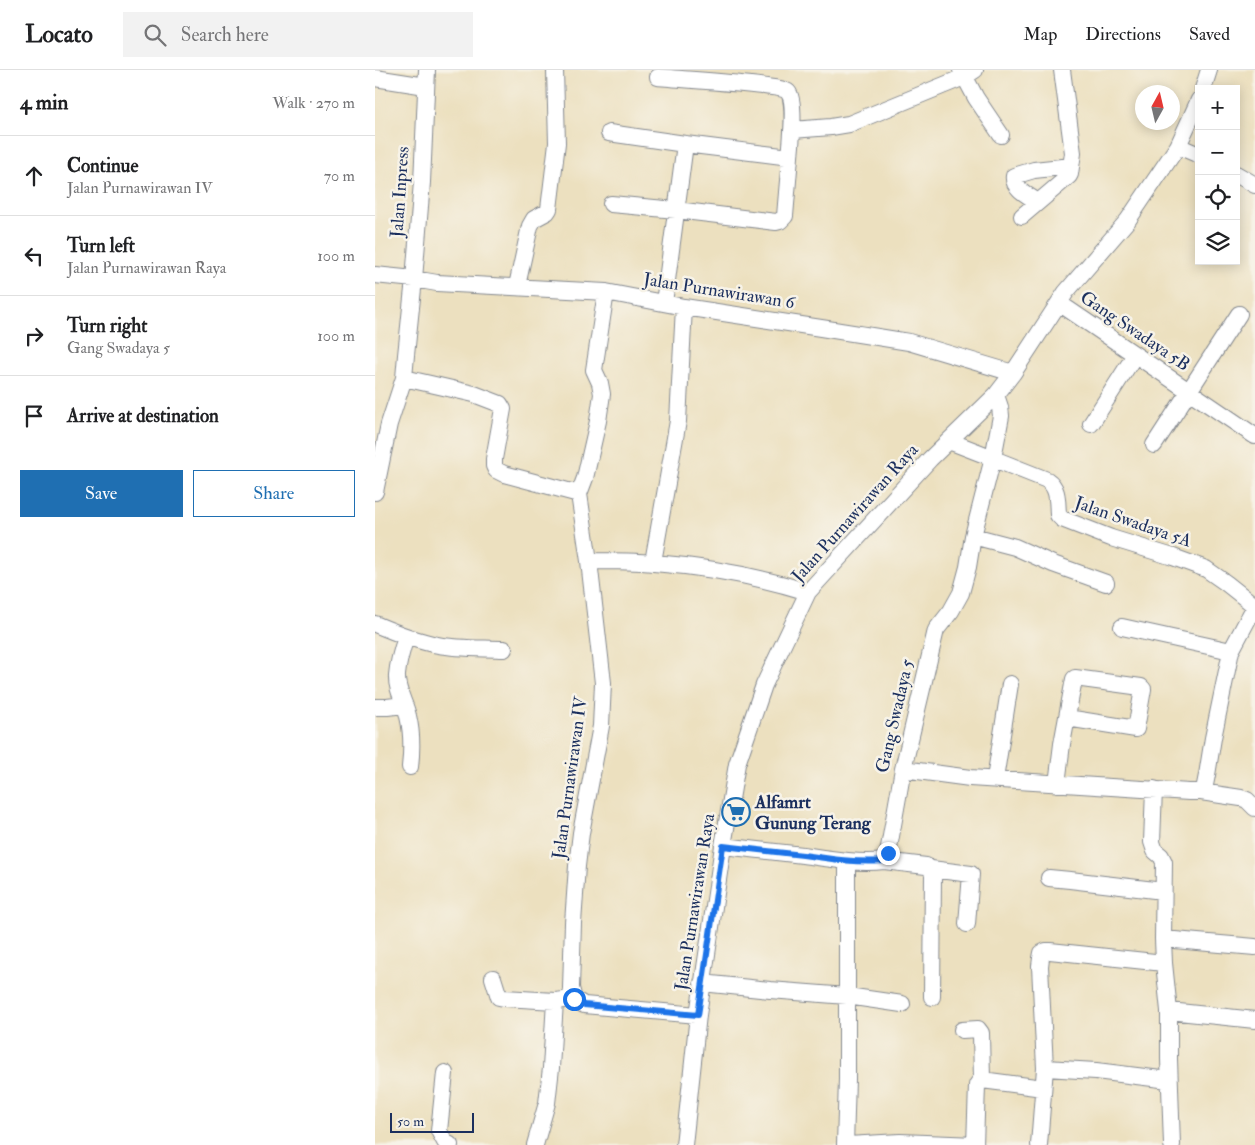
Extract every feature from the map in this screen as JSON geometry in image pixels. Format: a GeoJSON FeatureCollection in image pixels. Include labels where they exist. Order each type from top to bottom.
{"type":"FeatureCollection","features":[{"type":"Feature","properties":{"kind":"street","name":"Jalan Inpress"},"geometry":{"type":"LineString","coordinates":[[375,492],[389,424],[404,378],[422,182],[427,70]]}},
{"type":"Feature","properties":{"kind":"street"},"geometry":{"type":"LineString","coordinates":[[517,286],[530,226],[534,219],[549,209],[557,143],[555,70]]}},
{"type":"Feature","properties":{"kind":"street"},"geometry":{"type":"LineString","coordinates":[[1022,216],[1069,176],[1073,153],[1062,70]]}},
{"type":"Feature","properties":{"kind":"street"},"geometry":{"type":"LineString","coordinates":[[1204,85],[1209,70]]}},
{"type":"Feature","properties":{"kind":"street"},"geometry":{"type":"LineString","coordinates":[[792,130],[849,124],[967,72],[976,98],[1001,135]]}},
{"type":"Feature","properties":{"kind":"street"},"geometry":{"type":"LineString","coordinates":[[611,204],[776,222],[785,216],[792,130],[791,98],[788,92],[777,88],[711,76],[658,77]]}},
{"type":"Feature","properties":{"kind":"street"},"geometry":{"type":"LineString","coordinates":[[375,78],[426,86]]}},
{"type":"Feature","properties":{"kind":"street","name":"Jalan Purnawirawan Raya"},"geometry":{"type":"LineString","coordinates":[[684,1145],[702,983],[737,764],[764,685],[808,592],[930,459],[996,395],[1013,373],[1066,292],[1127,220],[1178,146],[1195,109]]}},
{"type":"Feature","properties":{"kind":"street"},"geometry":{"type":"LineString","coordinates":[[609,133],[790,157]]}},
{"type":"Feature","properties":{"kind":"street"},"geometry":{"type":"LineString","coordinates":[[664,303],[685,144]]}},
{"type":"Feature","properties":{"kind":"street"},"geometry":{"type":"LineString","coordinates":[[1178,146],[1195,153]]}},
{"type":"Feature","properties":{"kind":"street"},"geometry":{"type":"LineString","coordinates":[[1038,202],[1017,187],[1014,176],[1034,170],[1071,166]]}},
{"type":"Feature","properties":{"kind":"street"},"geometry":{"type":"LineString","coordinates":[[1238,175],[1255,185]]}},
{"type":"Feature","properties":{"kind":"street","name":"Jalan Purnawirawan 6"},"geometry":{"type":"LineString","coordinates":[[375,275],[437,283],[606,292],[684,307],[909,342],[1013,373]]}},
{"type":"Feature","properties":{"kind":"street","name":"Jalan Purnawirawan IV"},"geometry":{"type":"LineString","coordinates":[[574,999],[571,988],[577,866],[581,833],[601,726],[603,683],[579,494],[585,478],[599,412],[601,383],[594,370],[606,292]]}},
{"type":"Feature","properties":{"kind":"street","name":"Gang Swadaya 5B"},"geometry":{"type":"LineString","coordinates":[[1059,303],[1255,436]]}},
{"type":"Feature","properties":{"kind":"street"},"geometry":{"type":"LineString","coordinates":[[653,562],[678,421],[684,307]]}},
{"type":"Feature","properties":{"kind":"street","name":"Gang Swadaya 5B"},"geometry":{"type":"LineString","coordinates":[[1154,445],[1239,314]]}},
{"type":"Feature","properties":{"kind":"street"},"geometry":{"type":"LineString","coordinates":[[1091,424],[1135,355]]}},
{"type":"Feature","properties":{"kind":"street"},"geometry":{"type":"LineString","coordinates":[[404,378],[474,394],[500,404],[503,409],[494,460],[496,470],[504,474],[579,494]]}},
{"type":"Feature","properties":{"kind":"street"},"geometry":{"type":"LineString","coordinates":[[949,441],[993,458],[1001,416],[996,395]]}},
{"type":"Feature","properties":{"kind":"street","name":"Gang Swadaya 5"},"geometry":{"type":"LineString","coordinates":[[884,861],[888,853],[903,769],[936,630],[951,612],[961,593],[993,458]]}},
{"type":"Feature","properties":{"kind":"street","name":"Jalan Swadaya 5A"},"geometry":{"type":"LineString","coordinates":[[993,458],[1051,483],[1057,494],[1058,515],[1062,520],[1206,570],[1255,606]]}},
{"type":"Feature","properties":{"kind":"street"},"geometry":{"type":"LineString","coordinates":[[973,536],[1015,547],[1053,564],[1106,583]]}},
{"type":"Feature","properties":{"kind":"street"},"geometry":{"type":"LineString","coordinates":[[589,561],[653,562],[734,573],[808,592]]}},
{"type":"Feature","properties":{"kind":"street"},"geometry":{"type":"LineString","coordinates":[[1201,792],[1204,790],[1231,651],[1255,606]]}},
{"type":"Feature","properties":{"kind":"street"},"geometry":{"type":"LineString","coordinates":[[375,624],[406,637],[439,646],[504,649]]}},
{"type":"Feature","properties":{"kind":"street"},"geometry":{"type":"LineString","coordinates":[[1122,627],[1231,651]]}},
{"type":"Feature","properties":{"kind":"street"},"geometry":{"type":"LineString","coordinates":[[406,637],[397,676],[398,691],[408,715],[411,767]]}},
{"type":"Feature","properties":{"kind":"street"},"geometry":{"type":"LineString","coordinates":[[1057,784],[1061,751],[1067,718],[1075,678],[1141,687],[1143,689],[1136,729],[1067,718]]}},
{"type":"Feature","properties":{"kind":"street"},"geometry":{"type":"LineString","coordinates":[[995,779],[1010,684]]}},
{"type":"Feature","properties":{"kind":"street"},"geometry":{"type":"LineString","coordinates":[[375,707],[403,705]]}},
{"type":"Feature","properties":{"kind":"street"},"geometry":{"type":"LineString","coordinates":[[903,769],[970,778],[1201,792],[1241,798],[1247,800],[1255,808]]}},
{"type":"Feature","properties":{"kind":"street"},"geometry":{"type":"LineString","coordinates":[[1154,789],[1152,842],[1155,852],[1161,856],[1163,862],[1163,939],[1169,1011],[1169,1080],[1172,1145]]}},
{"type":"Feature","properties":{"kind":"street"},"geometry":{"type":"LineString","coordinates":[[723,846],[847,861],[884,861],[971,874],[967,924]]}},
{"type":"Feature","properties":{"kind":"street"},"geometry":{"type":"LineString","coordinates":[[847,861],[846,1145],[900,1142],[976,1145],[977,1085],[982,1080],[981,1034],[978,1029],[962,1030]]}},
{"type":"Feature","properties":{"kind":"street"},"geometry":{"type":"LineString","coordinates":[[931,869],[933,874],[932,997]]}},
{"type":"Feature","properties":{"kind":"street"},"geometry":{"type":"LineString","coordinates":[[1049,878],[1163,891]]}},
{"type":"Feature","properties":{"kind":"street"},"geometry":{"type":"LineString","coordinates":[[1163,939],[1255,947]]}},
{"type":"Feature","properties":{"kind":"street"},"geometry":{"type":"LineString","coordinates":[[1039,1145],[1045,1068],[1040,966],[1042,953],[1050,951],[1164,963]]}},
{"type":"Feature","properties":{"kind":"street"},"geometry":{"type":"LineString","coordinates":[[493,978],[499,997],[504,998],[555,1001],[574,999],[584,1005],[698,1015]]}},
{"type":"Feature","properties":{"kind":"street"},"geometry":{"type":"LineString","coordinates":[[702,983],[847,996],[902,1004]]}},
{"type":"Feature","properties":{"kind":"street"},"geometry":{"type":"LineString","coordinates":[[535,1145],[547,1103],[555,1001]]}},
{"type":"Feature","properties":{"kind":"street"},"geometry":{"type":"LineString","coordinates":[[1169,1011],[1255,1020]]}},
{"type":"Feature","properties":{"kind":"street"},"geometry":{"type":"LineString","coordinates":[[1045,1068],[1096,1071],[1169,1080]]}},
{"type":"Feature","properties":{"kind":"street"},"geometry":{"type":"LineString","coordinates":[[445,1073],[439,1132],[445,1142],[450,1145]]}},
{"type":"Feature","properties":{"kind":"street"},"geometry":{"type":"LineString","coordinates":[[982,1080],[1043,1088]]}},
{"type":"Feature","properties":{"kind":"place","name":"Alfamrt Gunung Terang"},"geometry":{"type":"Point","coordinates":[736,812]}},
{"type":"Feature","properties":{"kind":"route"},"geometry":{"type":"LineString","coordinates":[[574,999],[584,1005],[698,1015],[723,846],[847,861],[884,861],[888,853]]}}]}
